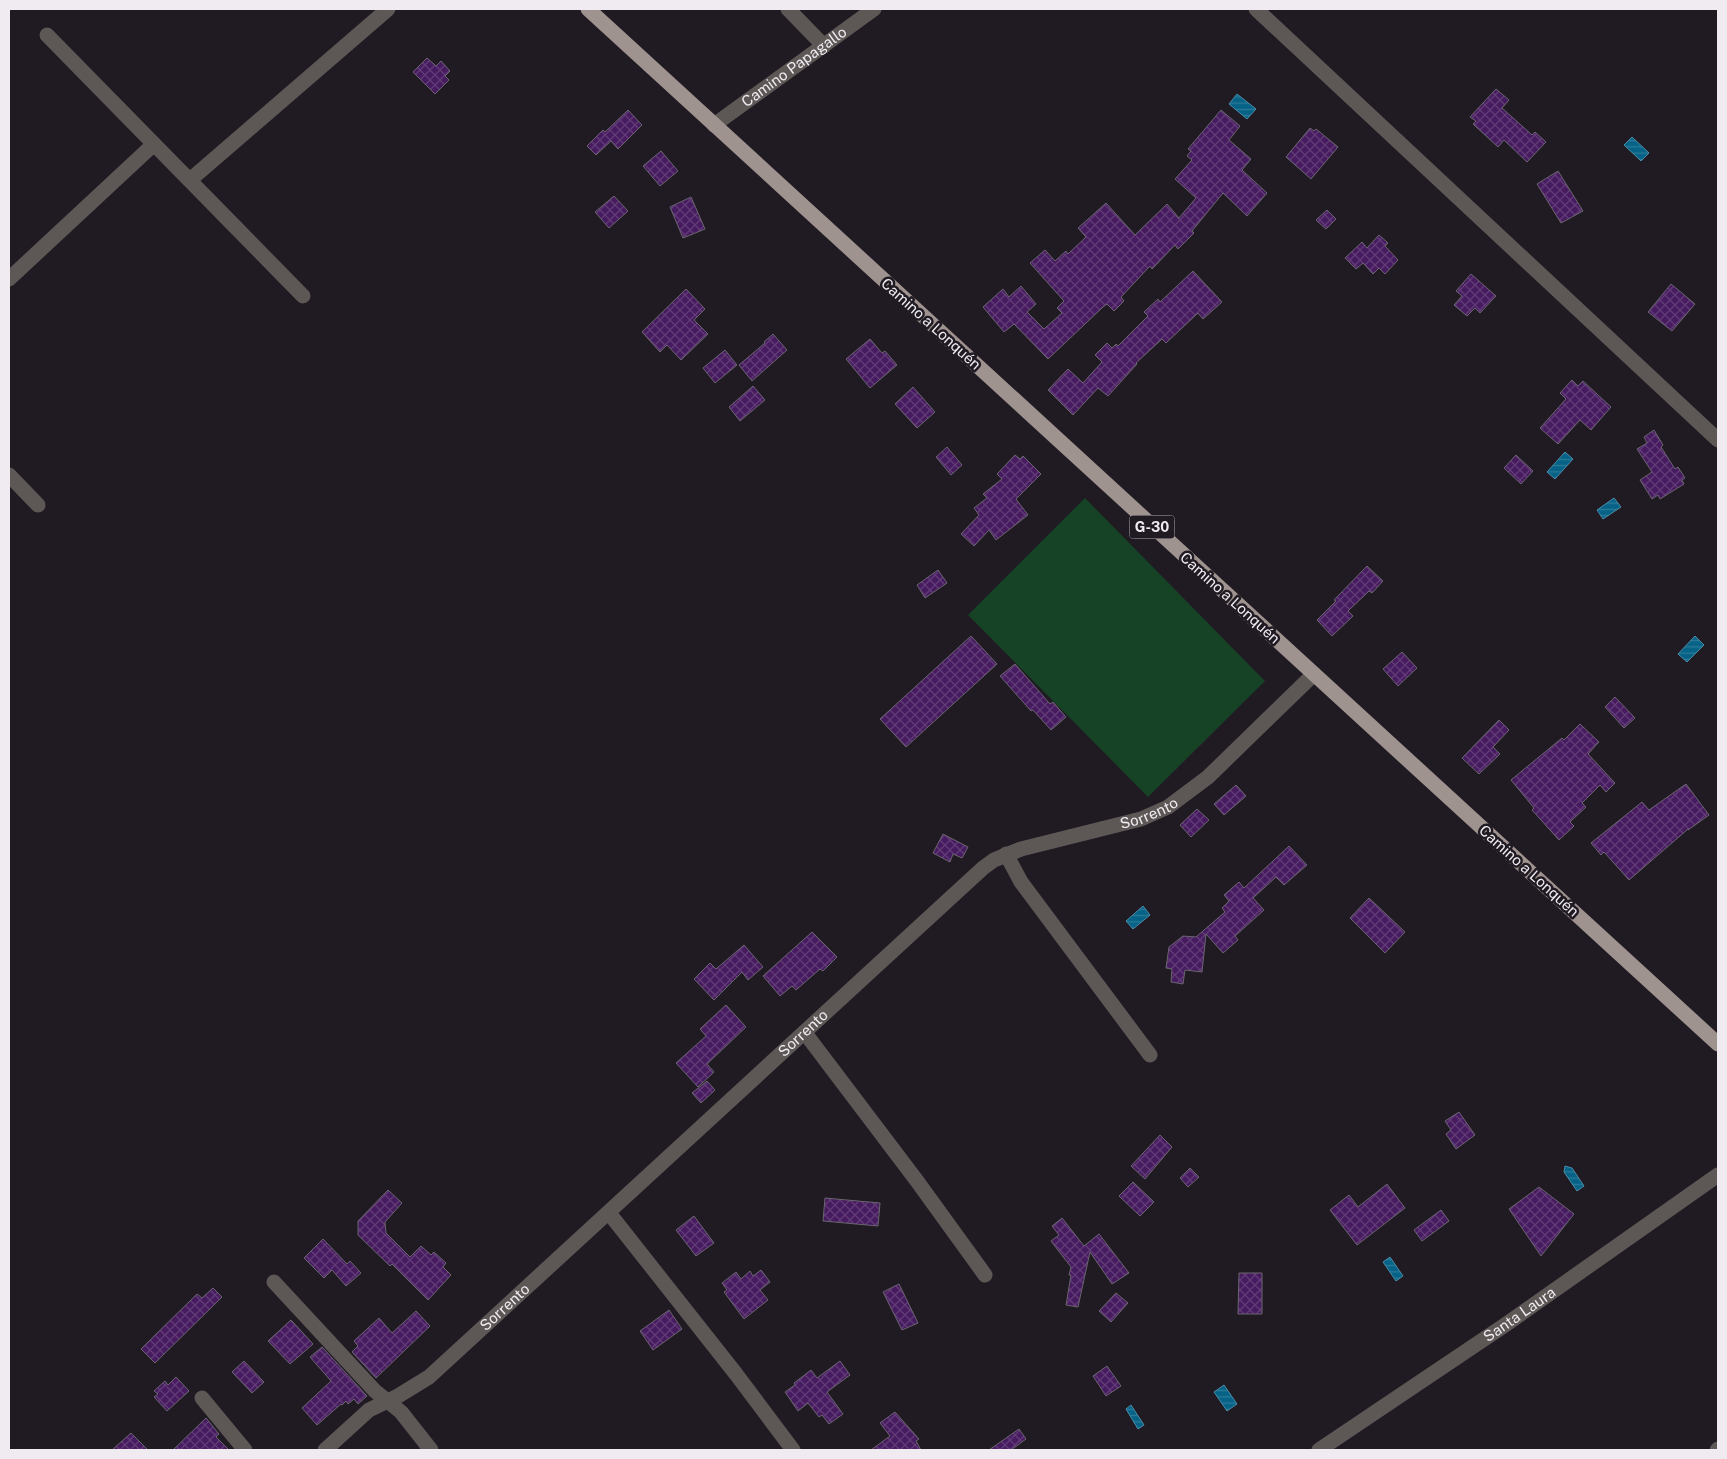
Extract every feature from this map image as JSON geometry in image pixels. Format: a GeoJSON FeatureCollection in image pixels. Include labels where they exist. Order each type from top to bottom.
{"type":"FeatureCollection","features":[{"type":"Feature","properties":{"kind":"main road","name":"Camino a Lonquén"},"geometry":{"type":"LineString","coordinates":[[588,9],[1718,1044]]}},
{"type":"Feature","properties":{"kind":"street"},"geometry":{"type":"LineString","coordinates":[[190,180],[388,9]]}},
{"type":"Feature","properties":{"kind":"street"},"geometry":{"type":"LineString","coordinates":[[788,9],[824,46]]}},
{"type":"Feature","properties":{"kind":"street","name":"Camino Papagallo"},"geometry":{"type":"LineString","coordinates":[[714,125],[874,9]]}},
{"type":"Feature","properties":{"kind":"street"},"geometry":{"type":"LineString","coordinates":[[1256,9],[1718,440]]}},
{"type":"Feature","properties":{"kind":"street"},"geometry":{"type":"LineString","coordinates":[[47,35],[303,296]]}},
{"type":"Feature","properties":{"kind":"street"},"geometry":{"type":"LineString","coordinates":[[9,279],[154,144]]}},
{"type":"Feature","properties":{"kind":"street"},"geometry":{"type":"LineString","coordinates":[[9,474],[38,505]]}},
{"type":"Feature","properties":{"kind":"street","name":"Sorrento"},"geometry":{"type":"LineString","coordinates":[[325,1450],[369,1410],[429,1377],[983,868],[1006,854],[1141,819],[1168,807],[1208,776],[1314,674]]}},
{"type":"Feature","properties":{"kind":"street"},"geometry":{"type":"LineString","coordinates":[[1006,854],[1022,882],[1150,1055]]}},
{"type":"Feature","properties":{"kind":"street"},"geometry":{"type":"LineString","coordinates":[[804,1033],[985,1274]]}},
{"type":"Feature","properties":{"kind":"street","name":"Santa Laura"},"geometry":{"type":"LineString","coordinates":[[1319,1450],[1505,1325],[1718,1175]]}},
{"type":"Feature","properties":{"kind":"street"},"geometry":{"type":"LineString","coordinates":[[608,1213],[736,1374],[793,1450]]}},
{"type":"Feature","properties":{"kind":"street"},"geometry":{"type":"LineString","coordinates":[[274,1282],[375,1391],[401,1412],[430,1450]]}},
{"type":"Feature","properties":{"kind":"street"},"geometry":{"type":"LineString","coordinates":[[202,1398],[245,1450]]}},
{"type":"Feature","properties":{"kind":"green space"},"geometry":{"type":"Polygon","coordinates":[[[1085,498],[1265,681],[1148,797],[968,615],[1085,498]]]}},
{"type":"Feature","properties":{"kind":"water"},"geometry":{"type":"Polygon","coordinates":[[[1237,94],[1256,109],[1247,119],[1229,104],[1237,94]]]}},
{"type":"Feature","properties":{"kind":"water"},"geometry":{"type":"Polygon","coordinates":[[[1632,137],[1649,153],[1641,161],[1624,145],[1632,137]]]}},
{"type":"Feature","properties":{"kind":"water"},"geometry":{"type":"Polygon","coordinates":[[[1565,452],[1573,459],[1555,479],[1547,472],[1565,452]]]}},
{"type":"Feature","properties":{"kind":"water"},"geometry":{"type":"Polygon","coordinates":[[[1614,498],[1621,507],[1603,519],[1597,510],[1614,498]]]}},
{"type":"Feature","properties":{"kind":"water"},"geometry":{"type":"Polygon","coordinates":[[[1695,636],[1704,645],[1687,662],[1678,654],[1695,636]]]}},
{"type":"Feature","properties":{"kind":"water"},"geometry":{"type":"Polygon","coordinates":[[[1143,906],[1150,915],[1133,929],[1126,921],[1143,906]]]}},
{"type":"Feature","properties":{"kind":"water"},"geometry":{"type":"Polygon","coordinates":[[[1565,1166],[1572,1168],[1584,1186],[1577,1191],[1564,1172],[1565,1166]]]}},
{"type":"Feature","properties":{"kind":"water"},"geometry":{"type":"Polygon","coordinates":[[[1390,1257],[1403,1276],[1396,1281],[1383,1262],[1390,1257]]]}},
{"type":"Feature","properties":{"kind":"water"},"geometry":{"type":"Polygon","coordinates":[[[1224,1385],[1237,1404],[1227,1411],[1214,1392],[1224,1385]]]}},
{"type":"Feature","properties":{"kind":"water"},"geometry":{"type":"Polygon","coordinates":[[[1131,1405],[1144,1425],[1138,1429],[1126,1409],[1131,1405]]]}},
{"type":"Feature","properties":{"kind":"building"},"geometry":{"type":"Polygon","coordinates":[[[427,58],[436,66],[441,61],[450,71],[445,76],[449,80],[435,94],[413,72],[427,58]]]}},
{"type":"Feature","properties":{"kind":"building"},"geometry":{"type":"Polygon","coordinates":[[[1496,89],[1509,100],[1502,108],[1532,135],[1535,132],[1546,142],[1527,162],[1504,140],[1498,147],[1473,124],[1476,121],[1470,117],[1496,89]]]}},
{"type":"Feature","properties":{"kind":"building"},"geometry":{"type":"Polygon","coordinates":[[[628,110],[642,125],[618,149],[611,141],[596,155],[587,146],[628,110]]]}},
{"type":"Feature","properties":{"kind":"building"},"geometry":{"type":"Polygon","coordinates":[[[1221,110],[1240,126],[1229,140],[1251,159],[1242,170],[1267,193],[1247,216],[1223,193],[1192,231],[1194,233],[1178,249],[1175,245],[1152,269],[1150,266],[1121,297],[1124,301],[1114,311],[1107,304],[1048,359],[1014,324],[1004,332],[983,307],[1003,289],[1009,297],[1021,286],[1036,304],[1027,312],[1044,329],[1062,313],[1057,308],[1064,301],[1030,263],[1045,250],[1055,261],[1066,251],[1068,254],[1086,237],[1078,228],[1106,203],[1135,235],[1167,204],[1179,218],[1196,198],[1175,179],[1192,160],[1187,156],[1191,151],[1188,149],[1221,110]]]}},
{"type":"Feature","properties":{"kind":"building"},"geometry":{"type":"Polygon","coordinates":[[[1310,128],[1314,131],[1316,129],[1338,147],[1311,179],[1286,157],[1310,128]]]}},
{"type":"Feature","properties":{"kind":"building"},"geometry":{"type":"Polygon","coordinates":[[[661,151],[678,171],[660,186],[643,166],[661,151]]]}},
{"type":"Feature","properties":{"kind":"building"},"geometry":{"type":"Polygon","coordinates":[[[1558,171],[1583,211],[1561,223],[1537,184],[1558,171]]]}},
{"type":"Feature","properties":{"kind":"building"},"geometry":{"type":"Polygon","coordinates":[[[614,196],[628,211],[609,228],[595,212],[614,196]]]}},
{"type":"Feature","properties":{"kind":"building"},"geometry":{"type":"Polygon","coordinates":[[[691,197],[705,229],[683,238],[670,207],[691,197]]]}},
{"type":"Feature","properties":{"kind":"building"},"geometry":{"type":"Polygon","coordinates":[[[1327,210],[1336,219],[1326,229],[1316,220],[1327,210]]]}},
{"type":"Feature","properties":{"kind":"building"},"geometry":{"type":"Polygon","coordinates":[[[1379,235],[1388,243],[1385,246],[1398,260],[1385,274],[1379,268],[1373,274],[1363,263],[1356,269],[1345,258],[1362,242],[1367,248],[1379,235]]]}},
{"type":"Feature","properties":{"kind":"building"},"geometry":{"type":"Polygon","coordinates":[[[1193,271],[1222,302],[1203,319],[1198,313],[1166,343],[1162,339],[1136,363],[1108,396],[1098,388],[1073,415],[1048,390],[1068,369],[1083,383],[1102,362],[1095,355],[1107,343],[1112,348],[1116,344],[1118,346],[1148,316],[1144,312],[1158,299],[1160,302],[1193,271]]]}},
{"type":"Feature","properties":{"kind":"building"},"geometry":{"type":"Polygon","coordinates":[[[1471,274],[1496,296],[1480,313],[1475,308],[1467,316],[1454,305],[1462,296],[1456,291],[1471,274]]]}},
{"type":"Feature","properties":{"kind":"building"},"geometry":{"type":"Polygon","coordinates":[[[1671,284],[1695,304],[1672,331],[1648,312],[1671,284]]]}},
{"type":"Feature","properties":{"kind":"building"},"geometry":{"type":"Polygon","coordinates":[[[686,289],[705,309],[694,320],[708,334],[681,360],[667,345],[660,352],[642,332],[686,289]]]}},
{"type":"Feature","properties":{"kind":"building"},"geometry":{"type":"Polygon","coordinates":[[[773,334],[787,350],[752,381],[739,365],[773,334]]]}},
{"type":"Feature","properties":{"kind":"building"},"geometry":{"type":"Polygon","coordinates":[[[870,339],[882,353],[885,351],[897,365],[870,388],[846,359],[870,339]]]}},
{"type":"Feature","properties":{"kind":"building"},"geometry":{"type":"Polygon","coordinates":[[[725,350],[737,365],[715,383],[703,368],[725,350]]]}},
{"type":"Feature","properties":{"kind":"building"},"geometry":{"type":"Polygon","coordinates":[[[1572,380],[1578,386],[1583,381],[1611,407],[1591,430],[1580,420],[1558,444],[1540,428],[1566,399],[1560,393],[1572,380]]]}},
{"type":"Feature","properties":{"kind":"building"},"geometry":{"type":"Polygon","coordinates":[[[753,386],[765,400],[740,421],[729,407],[753,386]]]}},
{"type":"Feature","properties":{"kind":"building"},"geometry":{"type":"Polygon","coordinates":[[[913,387],[935,412],[917,428],[895,404],[913,387]]]}},
{"type":"Feature","properties":{"kind":"building"},"geometry":{"type":"Polygon","coordinates":[[[1654,430],[1663,445],[1661,447],[1675,469],[1678,467],[1685,478],[1682,480],[1684,484],[1660,499],[1658,495],[1652,499],[1640,480],[1652,472],[1637,449],[1647,443],[1644,437],[1654,430]]]}},
{"type":"Feature","properties":{"kind":"building"},"geometry":{"type":"Polygon","coordinates":[[[947,447],[962,465],[951,475],[936,457],[947,447]]]}},
{"type":"Feature","properties":{"kind":"building"},"geometry":{"type":"Polygon","coordinates":[[[1015,455],[1020,459],[1023,456],[1041,474],[1016,499],[1028,515],[996,540],[989,530],[974,546],[961,534],[979,515],[974,508],[987,498],[983,494],[1002,479],[997,474],[1015,455]]]}},
{"type":"Feature","properties":{"kind":"building"},"geometry":{"type":"Polygon","coordinates":[[[1516,455],[1533,471],[1521,484],[1504,468],[1516,455]]]}},
{"type":"Feature","properties":{"kind":"building"},"geometry":{"type":"Polygon","coordinates":[[[1367,566],[1383,581],[1372,593],[1369,591],[1348,611],[1353,616],[1332,636],[1317,620],[1367,566]]]}},
{"type":"Feature","properties":{"kind":"building"},"geometry":{"type":"Polygon","coordinates":[[[938,570],[947,583],[925,598],[917,585],[938,570]]]}},
{"type":"Feature","properties":{"kind":"building"},"geometry":{"type":"Polygon","coordinates":[[[971,636],[997,664],[906,747],[880,719],[971,636]]]}},
{"type":"Feature","properties":{"kind":"building"},"geometry":{"type":"Polygon","coordinates":[[[1402,652],[1417,668],[1398,686],[1383,669],[1402,652]]]}},
{"type":"Feature","properties":{"kind":"building"},"geometry":{"type":"Polygon","coordinates":[[[1015,664],[1050,704],[1053,702],[1066,717],[1051,730],[1000,676],[1015,664]]]}},
{"type":"Feature","properties":{"kind":"building"},"geometry":{"type":"Polygon","coordinates":[[[1615,697],[1635,718],[1624,728],[1605,707],[1615,697]]]}},
{"type":"Feature","properties":{"kind":"building"},"geometry":{"type":"Polygon","coordinates":[[[1499,720],[1509,730],[1493,747],[1500,754],[1479,774],[1462,758],[1499,720]]]}},
{"type":"Feature","properties":{"kind":"building"},"geometry":{"type":"Polygon","coordinates":[[[1580,724],[1599,742],[1588,754],[1615,783],[1606,792],[1600,785],[1582,803],[1586,807],[1570,822],[1574,826],[1559,840],[1532,810],[1534,808],[1511,780],[1562,738],[1564,740],[1580,724]]]}},
{"type":"Feature","properties":{"kind":"building"},"geometry":{"type":"Polygon","coordinates":[[[1686,784],[1709,815],[1688,829],[1629,880],[1604,852],[1601,855],[1591,843],[1642,802],[1649,810],[1686,784]]]}},
{"type":"Feature","properties":{"kind":"building"},"geometry":{"type":"Polygon","coordinates":[[[1236,785],[1246,796],[1224,815],[1214,804],[1236,785]]]}},
{"type":"Feature","properties":{"kind":"building"},"geometry":{"type":"Polygon","coordinates":[[[1197,809],[1209,820],[1191,837],[1180,825],[1197,809]]]}},
{"type":"Feature","properties":{"kind":"building"},"geometry":{"type":"Polygon","coordinates":[[[943,834],[968,847],[962,858],[953,854],[950,862],[933,853],[943,834]]]}},
{"type":"Feature","properties":{"kind":"building"},"geometry":{"type":"Polygon","coordinates":[[[1289,846],[1307,865],[1284,885],[1276,877],[1253,898],[1264,910],[1235,936],[1238,940],[1223,953],[1206,934],[1202,972],[1185,970],[1183,984],[1171,982],[1172,969],[1166,968],[1169,947],[1183,936],[1196,937],[1225,912],[1222,908],[1229,901],[1224,895],[1239,882],[1244,888],[1289,846]]]}},
{"type":"Feature","properties":{"kind":"building"},"geometry":{"type":"Polygon","coordinates":[[[1369,898],[1405,932],[1385,953],[1350,918],[1369,898]]]}},
{"type":"Feature","properties":{"kind":"building"},"geometry":{"type":"Polygon","coordinates":[[[812,932],[837,957],[823,971],[820,969],[796,990],[792,986],[780,996],[763,976],[812,932]]]}},
{"type":"Feature","properties":{"kind":"building"},"geometry":{"type":"Polygon","coordinates":[[[744,945],[763,967],[748,980],[742,972],[714,1000],[694,979],[710,963],[716,969],[744,945]]]}},
{"type":"Feature","properties":{"kind":"building"},"geometry":{"type":"Polygon","coordinates":[[[726,1005],[746,1027],[707,1064],[714,1072],[698,1087],[676,1063],[706,1036],[700,1029],[726,1005]]]}},
{"type":"Feature","properties":{"kind":"building"},"geometry":{"type":"Polygon","coordinates":[[[707,1081],[715,1090],[701,1103],[692,1093],[707,1081]]]}},
{"type":"Feature","properties":{"kind":"building"},"geometry":{"type":"Polygon","coordinates":[[[1459,1112],[1475,1135],[1456,1149],[1446,1134],[1451,1130],[1445,1121],[1459,1112]]]}},
{"type":"Feature","properties":{"kind":"building"},"geometry":{"type":"Polygon","coordinates":[[[1160,1135],[1172,1147],[1145,1179],[1131,1166],[1160,1135]]]}},
{"type":"Feature","properties":{"kind":"building"},"geometry":{"type":"Polygon","coordinates":[[[1190,1168],[1199,1177],[1188,1187],[1180,1178],[1190,1168]]]}},
{"type":"Feature","properties":{"kind":"building"},"geometry":{"type":"Polygon","coordinates":[[[1133,1182],[1154,1202],[1140,1216],[1119,1196],[1133,1182]]]}},
{"type":"Feature","properties":{"kind":"building"},"geometry":{"type":"Polygon","coordinates":[[[1387,1184],[1405,1208],[1357,1245],[1330,1210],[1349,1195],[1358,1207],[1387,1184]]]}},
{"type":"Feature","properties":{"kind":"building"},"geometry":{"type":"Polygon","coordinates":[[[1539,1187],[1574,1214],[1541,1256],[1509,1209],[1539,1187]]]}},
{"type":"Feature","properties":{"kind":"building"},"geometry":{"type":"Polygon","coordinates":[[[388,1190],[402,1203],[385,1222],[386,1233],[410,1257],[421,1246],[431,1255],[434,1252],[446,1263],[443,1267],[451,1275],[428,1300],[392,1264],[390,1266],[358,1235],[358,1221],[388,1190]]]}},
{"type":"Feature","properties":{"kind":"building"},"geometry":{"type":"Polygon","coordinates":[[[825,1198],[880,1203],[878,1226],[823,1221],[825,1198]]]}},
{"type":"Feature","properties":{"kind":"building"},"geometry":{"type":"Polygon","coordinates":[[[1441,1210],[1449,1221],[1422,1241],[1414,1230],[1441,1210]]]}},
{"type":"Feature","properties":{"kind":"building"},"geometry":{"type":"Polygon","coordinates":[[[694,1216],[714,1243],[696,1256],[676,1230],[694,1216]]]}},
{"type":"Feature","properties":{"kind":"building"},"geometry":{"type":"Polygon","coordinates":[[[1062,1218],[1084,1246],[1099,1234],[1129,1273],[1112,1284],[1090,1252],[1078,1307],[1066,1305],[1071,1267],[1051,1241],[1059,1235],[1052,1226],[1062,1218]]]}},
{"type":"Feature","properties":{"kind":"building"},"geometry":{"type":"Polygon","coordinates":[[[323,1239],[347,1264],[350,1261],[361,1273],[346,1286],[332,1270],[324,1278],[304,1258],[323,1239]]]}},
{"type":"Feature","properties":{"kind":"building"},"geometry":{"type":"Polygon","coordinates":[[[761,1270],[770,1282],[760,1290],[768,1300],[744,1319],[724,1292],[727,1290],[722,1283],[736,1272],[741,1279],[750,1271],[753,1276],[761,1270]]]}},
{"type":"Feature","properties":{"kind":"building"},"geometry":{"type":"Polygon","coordinates":[[[1239,1273],[1262,1273],[1262,1314],[1238,1314],[1239,1273]]]}},
{"type":"Feature","properties":{"kind":"building"},"geometry":{"type":"Polygon","coordinates":[[[899,1284],[918,1323],[902,1330],[883,1292],[899,1284]]]}},
{"type":"Feature","properties":{"kind":"building"},"geometry":{"type":"Polygon","coordinates":[[[213,1288],[222,1297],[155,1363],[141,1349],[197,1294],[202,1298],[213,1288]]]}},
{"type":"Feature","properties":{"kind":"building"},"geometry":{"type":"Polygon","coordinates":[[[1116,1293],[1128,1303],[1111,1322],[1099,1311],[1116,1293]]]}},
{"type":"Feature","properties":{"kind":"building"},"geometry":{"type":"Polygon","coordinates":[[[669,1310],[682,1329],[653,1350],[640,1331],[669,1310]]]}},
{"type":"Feature","properties":{"kind":"building"},"geometry":{"type":"Polygon","coordinates":[[[416,1311],[430,1326],[376,1378],[352,1352],[358,1346],[354,1341],[379,1318],[392,1333],[416,1311]]]}},
{"type":"Feature","properties":{"kind":"building"},"geometry":{"type":"Polygon","coordinates":[[[291,1320],[313,1344],[290,1364],[268,1341],[291,1320]]]}},
{"type":"Feature","properties":{"kind":"building"},"geometry":{"type":"Polygon","coordinates":[[[322,1347],[367,1396],[358,1404],[354,1399],[348,1404],[346,1401],[317,1425],[302,1408],[331,1381],[310,1357],[322,1347]]]}},
{"type":"Feature","properties":{"kind":"building"},"geometry":{"type":"Polygon","coordinates":[[[244,1361],[264,1382],[252,1393],[232,1372],[244,1361]]]}},
{"type":"Feature","properties":{"kind":"building"},"geometry":{"type":"Polygon","coordinates":[[[840,1361],[850,1375],[827,1392],[843,1414],[829,1424],[822,1415],[819,1417],[808,1403],[798,1411],[785,1392],[811,1370],[817,1378],[840,1361]]]}},
{"type":"Feature","properties":{"kind":"building"},"geometry":{"type":"Polygon","coordinates":[[[1107,1366],[1121,1386],[1106,1396],[1093,1376],[1107,1366]]]}},
{"type":"Feature","properties":{"kind":"building"},"geometry":{"type":"Polygon","coordinates":[[[176,1377],[189,1391],[167,1411],[154,1397],[158,1394],[154,1391],[165,1381],[168,1385],[176,1377]]]}},
{"type":"Feature","properties":{"kind":"building"},"geometry":{"type":"Polygon","coordinates":[[[895,1412],[919,1439],[916,1441],[921,1450],[871,1450],[890,1436],[880,1423],[895,1412]]]}},
{"type":"Feature","properties":{"kind":"building"},"geometry":{"type":"Polygon","coordinates":[[[206,1418],[219,1434],[216,1437],[229,1450],[173,1450],[206,1418]]]}},
{"type":"Feature","properties":{"kind":"building"},"geometry":{"type":"Polygon","coordinates":[[[1019,1429],[1026,1439],[1011,1450],[989,1450],[1019,1429]]]}},
{"type":"Feature","properties":{"kind":"building"},"geometry":{"type":"Polygon","coordinates":[[[131,1433],[148,1450],[112,1450],[131,1433]]]}}]}
